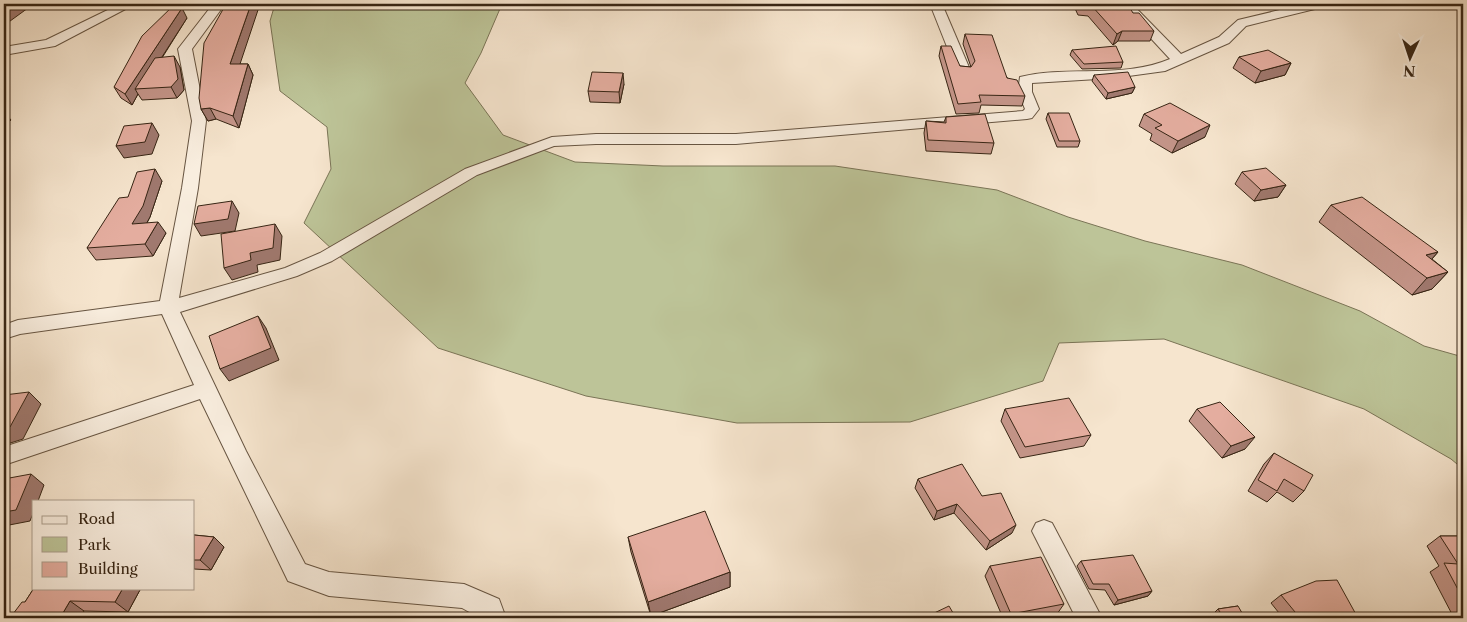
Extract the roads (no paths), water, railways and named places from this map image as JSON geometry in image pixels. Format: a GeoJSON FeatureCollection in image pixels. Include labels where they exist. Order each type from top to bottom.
{"type":"FeatureCollection","features":[{"type":"Feature","properties":{"kind":"street"},"geometry":{"type":"LineString","coordinates":[[4,50],[50,43],[129,4]]}},
{"type":"Feature","properties":{"kind":"street"},"geometry":{"type":"LineString","coordinates":[[219,4],[185,49],[198,121],[190,188],[168,308],[237,456],[297,573],[329,584],[464,596],[490,608],[493,618]]}},
{"type":"Feature","properties":{"kind":"street"},"geometry":{"type":"LineString","coordinates":[[936,4],[964,72]]}},
{"type":"Feature","properties":{"kind":"street"},"geometry":{"type":"LineString","coordinates":[[1125,4],[1180,60]]}},
{"type":"Feature","properties":{"kind":"street"},"geometry":{"type":"LineString","coordinates":[[4,332],[18,327],[168,308],[291,272],[326,257],[471,172],[552,142],[596,139],[736,139],[1028,115],[1032,109],[1025,92],[1025,80],[1114,74],[1160,68],[1224,40],[1242,23],[1318,4]]}},
{"type":"Feature","properties":{"kind":"street"},"geometry":{"type":"LineString","coordinates":[[4,456],[206,389]]}},
{"type":"Feature","properties":{"kind":"street"},"geometry":{"type":"LineString","coordinates":[[1044,532],[1089,618]]}}]}
